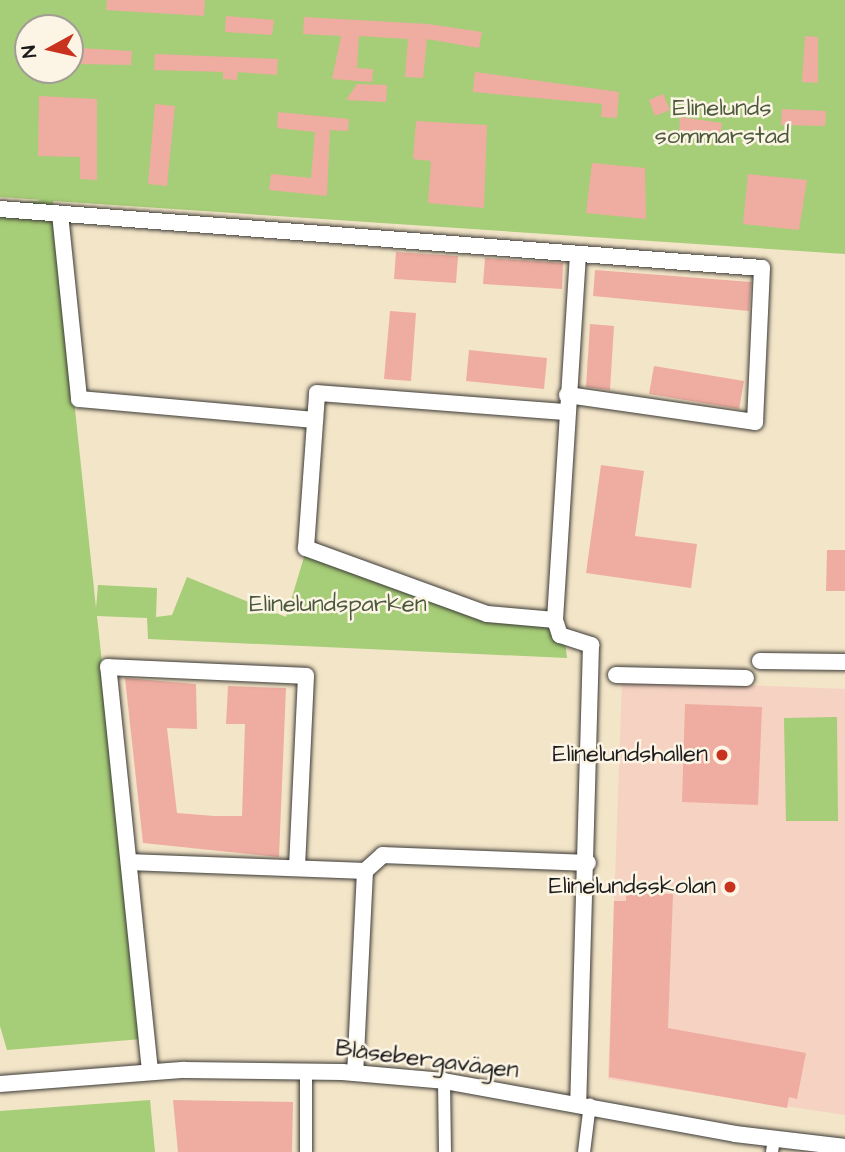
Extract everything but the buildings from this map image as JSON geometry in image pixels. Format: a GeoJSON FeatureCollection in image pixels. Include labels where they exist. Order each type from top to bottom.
{"type":"FeatureCollection","features":[{"type":"Feature","properties":{"kind":"street"},"geometry":{"type":"LineString","coordinates":[[0,209],[762,268],[755,422],[566,404],[317,393],[306,548],[487,614],[555,620]]}},
{"type":"Feature","properties":{"kind":"street"},"geometry":{"type":"LineString","coordinates":[[60,214],[79,399],[316,420]]}},
{"type":"Feature","properties":{"kind":"street"},"geometry":{"type":"LineString","coordinates":[[578,254],[566,404],[555,620],[560,635],[592,645],[584,1152]]}},
{"type":"Feature","properties":{"kind":"street"},"geometry":{"type":"LineString","coordinates":[[761,661],[845,662]]}},
{"type":"Feature","properties":{"kind":"street"},"geometry":{"type":"LineString","coordinates":[[150,1071],[108,667],[306,676],[297,867]]}},
{"type":"Feature","properties":{"kind":"street"},"geometry":{"type":"LineString","coordinates":[[616,675],[746,678]]}},
{"type":"Feature","properties":{"kind":"street"},"geometry":{"type":"LineString","coordinates":[[129,862],[365,871],[383,855],[588,863]]}},
{"type":"Feature","properties":{"kind":"street"},"geometry":{"type":"LineString","coordinates":[[355,1073],[365,871]]}},
{"type":"Feature","properties":{"kind":"street"},"geometry":{"type":"LineString","coordinates":[[306,1070],[306,1152]]}},
{"type":"Feature","properties":{"kind":"street","name":"Blåsebergavägen"},"geometry":{"type":"LineString","coordinates":[[0,1084],[150,1071],[306,1070],[355,1073],[444,1081],[584,1103],[773,1146],[845,1147]]}},
{"type":"Feature","properties":{"kind":"street"},"geometry":{"type":"LineString","coordinates":[[444,1081],[445,1152]]}},
{"type":"Feature","properties":{"kind":"shaded area","name":"Elinelundsskolan"},"geometry":{"type":"Polygon","coordinates":[[[622,680],[845,689],[845,1115],[608,1079],[622,680]]]}},
{"type":"Feature","properties":{"kind":"green space","name":"Elinelunds sommarstad"},"geometry":{"type":"Polygon","coordinates":[[[0,0],[845,0],[845,254],[53,201],[96,608],[98,585],[157,588],[156,617],[172,615],[187,577],[286,617],[304,557],[319,550],[426,597],[563,624],[567,658],[148,639],[147,618],[97,616],[142,1039],[7,1050],[0,1026],[0,205],[42,200],[0,197],[0,0]]]}},
{"type":"Feature","properties":{"kind":"green space"},"geometry":{"type":"Polygon","coordinates":[[[837,717],[838,821],[786,821],[784,718],[837,717]]]}},
{"type":"Feature","properties":{"kind":"green space"},"geometry":{"type":"Polygon","coordinates":[[[150,1100],[155,1152],[0,1152],[0,1111],[150,1100]]]}},
{"type":"Feature","properties":{"kind":"place","name":"Elinelundshallen"},"geometry":{"type":"Point","coordinates":[722,755]}},
{"type":"Feature","properties":{"kind":"place","name":"Elinelundsskolan"},"geometry":{"type":"Point","coordinates":[730,887]}},
{"type":"Feature","properties":{"kind":"park label","name":"Elinelundsparken"},"geometry":{"type":"Point","coordinates":[338,605]}}]}
